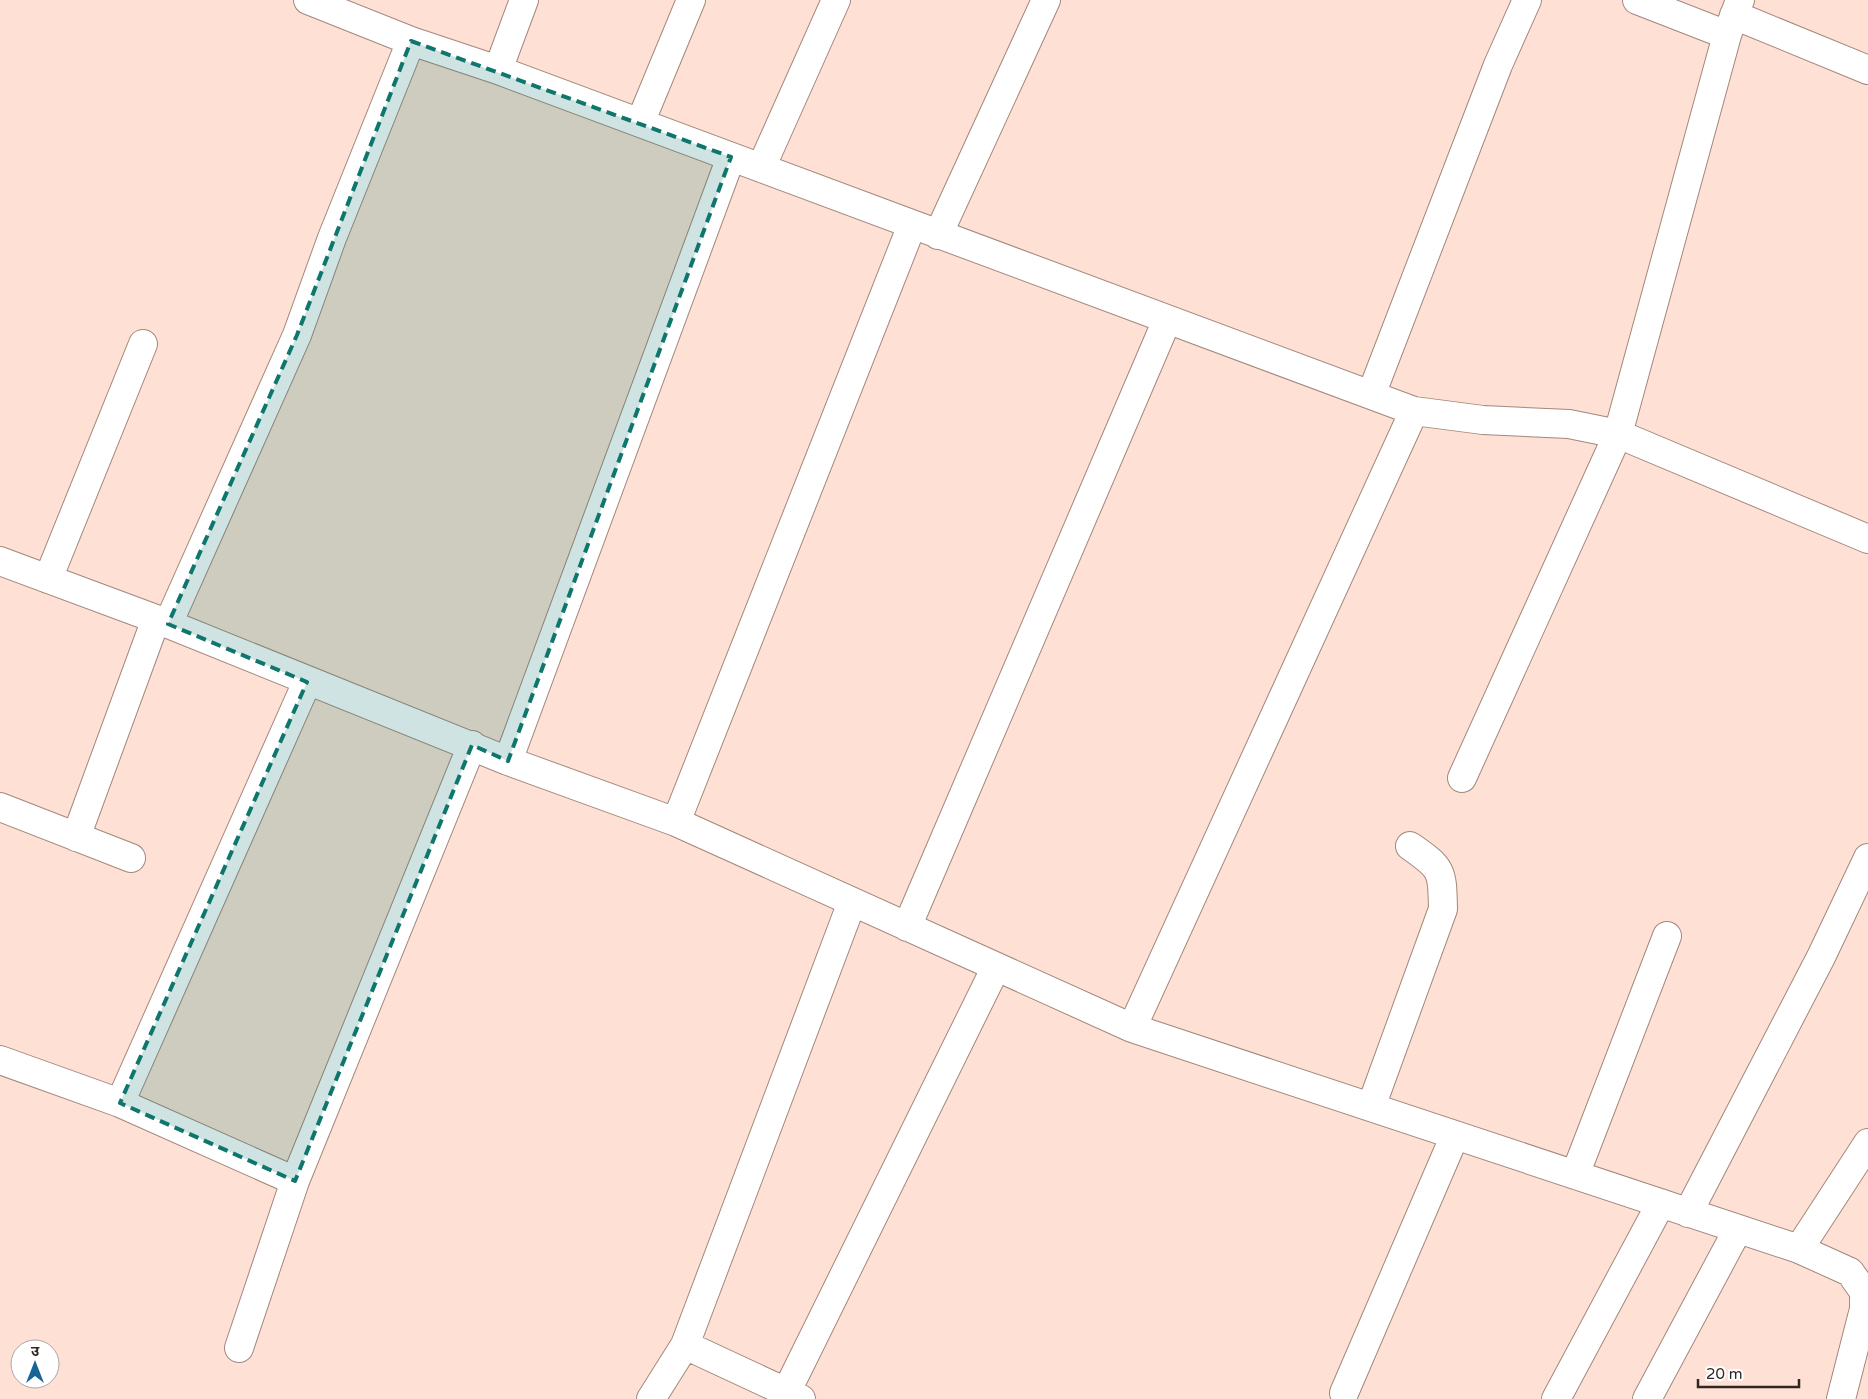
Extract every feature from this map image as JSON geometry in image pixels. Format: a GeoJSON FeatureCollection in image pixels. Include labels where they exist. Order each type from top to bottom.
{"type":"FeatureCollection","features":[{"type":"Feature","properties":{"kind":"street"},"geometry":{"type":"LineString","coordinates":[[308,0],[411,41],[498,70],[1414,411],[1483,420],[1569,424],[1618,434],[1868,539]]}},
{"type":"Feature","properties":{"kind":"street"},"geometry":{"type":"LineString","coordinates":[[498,70],[524,0]]}},
{"type":"Feature","properties":{"kind":"street"},"geometry":{"type":"LineString","coordinates":[[640,123],[691,0]]}},
{"type":"Feature","properties":{"kind":"street"},"geometry":{"type":"LineString","coordinates":[[761,168],[836,0]]}},
{"type":"Feature","properties":{"kind":"street"},"geometry":{"type":"LineString","coordinates":[[938,235],[1046,0]]}},
{"type":"Feature","properties":{"kind":"street"},"geometry":{"type":"LineString","coordinates":[[1371,395],[1498,65],[1527,0]]}},
{"type":"Feature","properties":{"kind":"street"},"geometry":{"type":"LineString","coordinates":[[1637,0],[1734,17],[1868,70]]}},
{"type":"Feature","properties":{"kind":"street"},"geometry":{"type":"LineString","coordinates":[[1462,778],[1618,434],[1734,17]]}},
{"type":"Feature","properties":{"kind":"street"},"geometry":{"type":"LineString","coordinates":[[76,837],[162,622],[297,335],[332,238],[411,41]]}},
{"type":"Feature","properties":{"kind":"street"},"geometry":{"type":"LineString","coordinates":[[508,761],[731,157]]}},
{"type":"Feature","properties":{"kind":"street"},"geometry":{"type":"LineString","coordinates":[[676,822],[912,225]]}},
{"type":"Feature","properties":{"kind":"street"},"geometry":{"type":"LineString","coordinates":[[906,927],[1167,320]]}},
{"type":"Feature","properties":{"kind":"street"},"geometry":{"type":"LineString","coordinates":[[48,579],[143,344]]}},
{"type":"Feature","properties":{"kind":"street"},"geometry":{"type":"LineString","coordinates":[[1132,1028],[1414,411]]}},
{"type":"Feature","properties":{"kind":"street"},"geometry":{"type":"LineString","coordinates":[[0,561],[162,622],[307,682],[472,745],[508,761],[676,822],[1132,1028],[1799,1249],[1850,1272],[1864,1292],[1864,1310],[1861,1352],[1841,1399]]}},
{"type":"Feature","properties":{"kind":"street"},"geometry":{"type":"LineString","coordinates":[[120,1103],[307,682]]}},
{"type":"Feature","properties":{"kind":"street"},"geometry":{"type":"LineString","coordinates":[[239,1348],[295,1181],[472,745]]}},
{"type":"Feature","properties":{"kind":"street"},"geometry":{"type":"LineString","coordinates":[[0,807],[131,858]]}},
{"type":"Feature","properties":{"kind":"street"},"geometry":{"type":"LineString","coordinates":[[1371,1107],[1443,909],[1442,881],[1435,863],[1410,846]]}},
{"type":"Feature","properties":{"kind":"street"},"geometry":{"type":"LineString","coordinates":[[1688,1213],[1821,957],[1868,858]]}},
{"type":"Feature","properties":{"kind":"street"},"geometry":{"type":"LineString","coordinates":[[651,1399],[685,1345],[852,902]]}},
{"type":"Feature","properties":{"kind":"street"},"geometry":{"type":"LineString","coordinates":[[1575,1175],[1667,936]]}},
{"type":"Feature","properties":{"kind":"street"},"geometry":{"type":"LineString","coordinates":[[685,1345],[790,1397],[996,967]]}},
{"type":"Feature","properties":{"kind":"street"},"geometry":{"type":"LineString","coordinates":[[0,1060],[120,1103],[295,1181]]}},
{"type":"Feature","properties":{"kind":"street"},"geometry":{"type":"LineString","coordinates":[[1344,1393],[1455,1135]]}},
{"type":"Feature","properties":{"kind":"street"},"geometry":{"type":"LineString","coordinates":[[1799,1249],[1860,1172],[1868,1143]]}},
{"type":"Feature","properties":{"kind":"street"},"geometry":{"type":"LineString","coordinates":[[1556,1399],[1661,1203]]}},
{"type":"Feature","properties":{"kind":"street"},"geometry":{"type":"LineString","coordinates":[[1647,1399],[1738,1229]]}},
{"type":"Feature","properties":{"kind":"highlighted area"},"geometry":{"type":"Polygon","coordinates":[[[411,41],[731,157],[508,761],[472,745],[295,1181],[120,1103],[307,682],[168,624],[297,335],[411,41]]]}}]}
